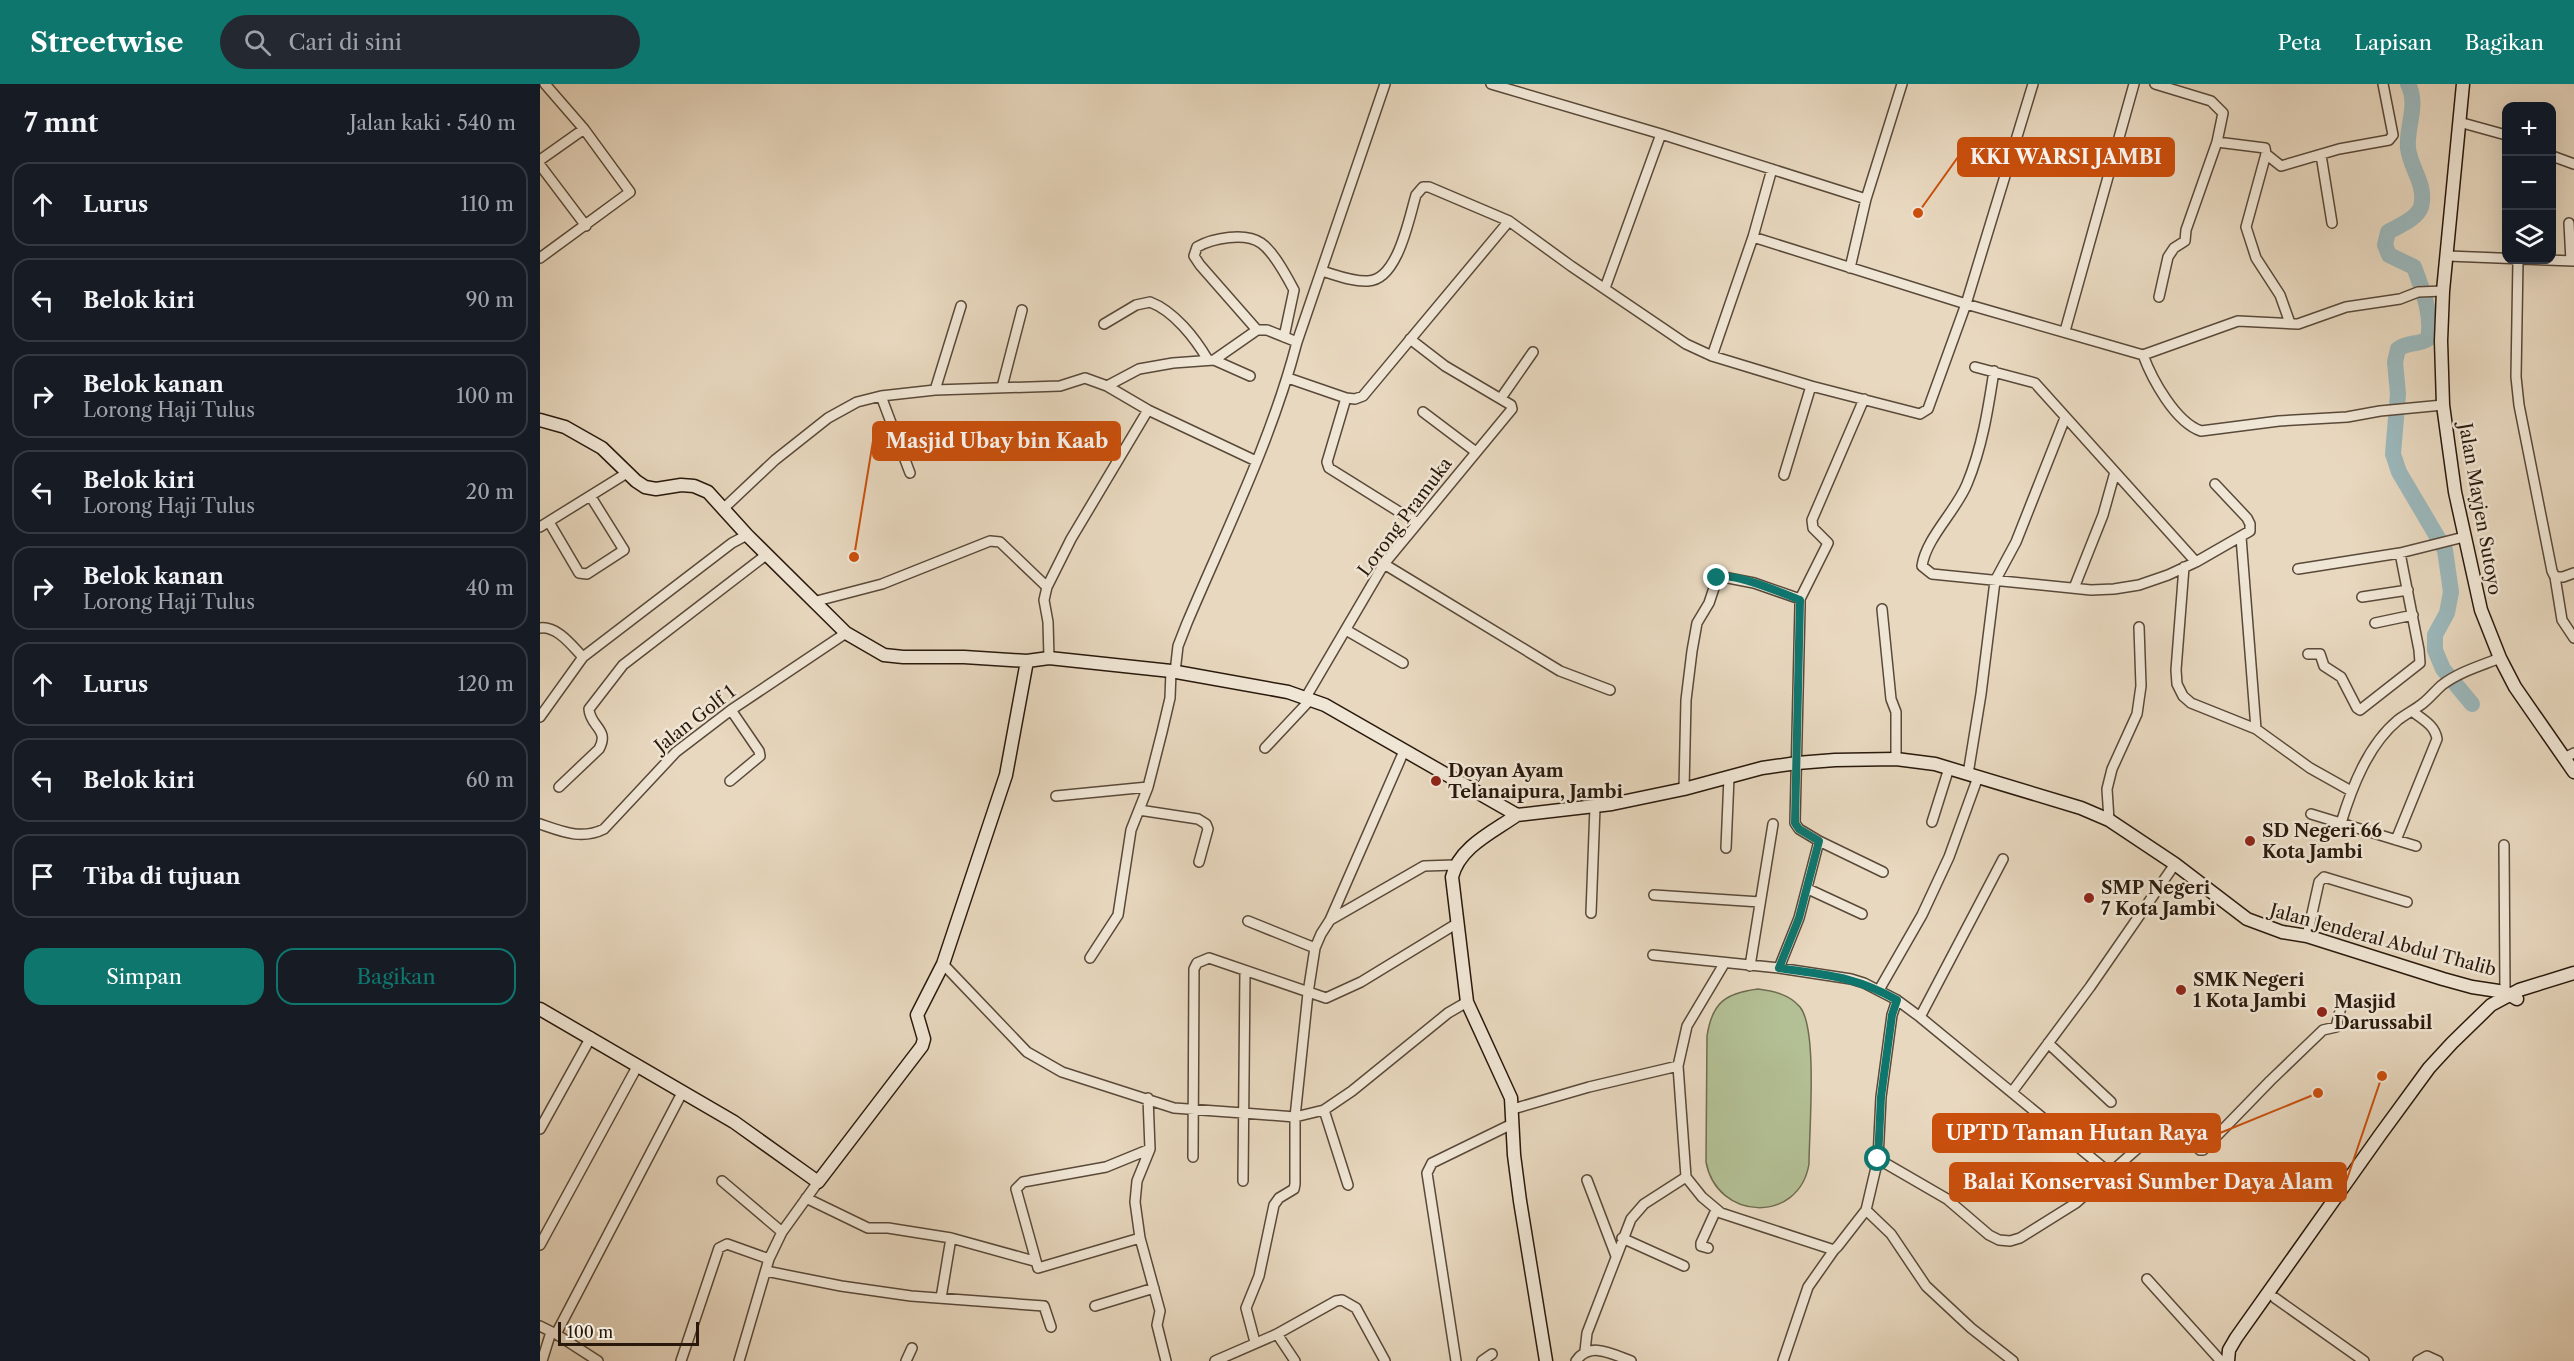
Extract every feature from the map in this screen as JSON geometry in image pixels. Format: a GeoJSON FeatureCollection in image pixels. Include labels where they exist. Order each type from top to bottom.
{"type":"FeatureCollection","features":[{"type":"Feature","properties":{"kind":"street"},"geometry":{"type":"LineString","coordinates":[[541,256],[586,226],[630,192],[584,129],[545,84]]}},
{"type":"Feature","properties":{"kind":"street"},"geometry":{"type":"LineString","coordinates":[[1090,958],[1118,915],[1131,830],[1148,788],[1170,698],[1178,646],[1256,461],[1288,378],[1297,342],[1385,84]]}},
{"type":"Feature","properties":{"kind":"street"},"geometry":{"type":"LineString","coordinates":[[1491,84],[1661,134],[1866,200]]}},
{"type":"Feature","properties":{"kind":"street"},"geometry":{"type":"LineString","coordinates":[[1850,268],[1866,200],[1902,84]]}},
{"type":"Feature","properties":{"kind":"street"},"geometry":{"type":"LineString","coordinates":[[1322,271],[1361,281],[1371,281],[1380,277],[1392,266],[1416,195],[1423,187],[1509,221],[1570,266],[1686,344],[1712,356],[1914,414],[1925,412],[1966,304],[2033,84]]}},
{"type":"Feature","properties":{"kind":"street"},"geometry":{"type":"LineString","coordinates":[[2066,331],[2134,84]]}},
{"type":"Feature","properties":{"kind":"street"},"geometry":{"type":"LineString","coordinates":[[2155,84],[2211,101],[2223,113],[2217,142],[2186,230],[2185,241],[2174,248],[2168,256],[2159,297]]}},
{"type":"Feature","properties":{"kind":"street"},"geometry":{"type":"LineString","coordinates":[[2266,154],[2281,166],[2358,145],[2389,140],[2392,137],[2383,84]]}},
{"type":"Feature","properties":{"kind":"street","name":"Jalan Mayjen Sutoyo"},"geometry":{"type":"LineString","coordinates":[[2463,84],[2443,291],[2441,341],[2443,405],[2455,492],[2458,539],[2481,610],[2500,658],[2515,687],[2570,755],[2574,771]]}},
{"type":"Feature","properties":{"kind":"street"},"geometry":{"type":"LineString","coordinates":[[2459,122],[2502,134]]}},
{"type":"Feature","properties":{"kind":"street"},"geometry":{"type":"LineString","coordinates":[[540,160],[584,129]]}},
{"type":"Feature","properties":{"kind":"street"},"geometry":{"type":"LineString","coordinates":[[1605,288],[1661,134]]}},
{"type":"Feature","properties":{"kind":"street"},"geometry":{"type":"LineString","coordinates":[[2217,142],[2265,147],[2266,154],[2246,227],[2256,258],[2280,295],[2290,323]]}},
{"type":"Feature","properties":{"kind":"street"},"geometry":{"type":"LineString","coordinates":[[2321,155],[2332,223]]}},
{"type":"Feature","properties":{"kind":"street"},"geometry":{"type":"LineString","coordinates":[[2556,157],[2574,164]]}},
{"type":"Feature","properties":{"kind":"street"},"geometry":{"type":"LineString","coordinates":[[540,165],[586,226]]}},
{"type":"Feature","properties":{"kind":"street"},"geometry":{"type":"LineString","coordinates":[[1712,356],[1753,237],[1772,169]]}},
{"type":"Feature","properties":{"kind":"street"},"geometry":{"type":"LineString","coordinates":[[1288,378],[1346,398],[1355,399],[1369,391],[1509,221]]}},
{"type":"Feature","properties":{"kind":"street"},"geometry":{"type":"LineString","coordinates":[[2556,261],[2572,261],[2569,223]]}},
{"type":"Feature","properties":{"kind":"street"},"geometry":{"type":"LineString","coordinates":[[1257,330],[1194,256],[1197,247],[1208,241],[1240,237],[1262,243],[1283,270],[1294,290],[1284,337]]}},
{"type":"Feature","properties":{"kind":"street"},"geometry":{"type":"LineString","coordinates":[[1753,237],[1966,304],[2066,331],[2142,355],[2238,321],[2298,324],[2338,310],[2400,299],[2422,291],[2443,291]]}},
{"type":"Feature","properties":{"kind":"street"},"geometry":{"type":"LineString","coordinates":[[2448,256],[2502,259]]}},
{"type":"Feature","properties":{"kind":"street"},"geometry":{"type":"LineString","coordinates":[[2518,264],[2516,377],[2519,405],[2562,620],[2574,638]]}},
{"type":"Feature","properties":{"kind":"street"},"geometry":{"type":"LineString","coordinates":[[1104,324],[1136,305],[1150,302],[1170,314],[1194,338],[1211,360]]}},
{"type":"Feature","properties":{"kind":"street"},"geometry":{"type":"LineString","coordinates":[[936,390],[961,306]]}},
{"type":"Feature","properties":{"kind":"street"},"geometry":{"type":"LineString","coordinates":[[1002,387],[1022,310]]}},
{"type":"Feature","properties":{"kind":"street"},"geometry":{"type":"LineString","coordinates":[[1211,360],[1257,330],[1267,330],[1297,342]]}},
{"type":"Feature","properties":{"kind":"street"},"geometry":{"type":"LineString","coordinates":[[1410,339],[1445,366],[1501,398],[1533,352]]}},
{"type":"Feature","properties":{"kind":"street"},"geometry":{"type":"LineString","coordinates":[[2142,355],[2152,380],[2164,396],[2191,428],[2201,431],[2443,405]]}},
{"type":"Feature","properties":{"kind":"street"},"geometry":{"type":"LineString","coordinates":[[1107,386],[1139,369],[1211,360],[1250,376]]}},
{"type":"Feature","properties":{"kind":"street"},"geometry":{"type":"LineString","coordinates":[[1975,367],[2035,383],[2196,562]]}},
{"type":"Feature","properties":{"kind":"street"},"geometry":{"type":"LineString","coordinates":[[1994,371],[1984,434],[1966,486],[1926,552],[1922,566],[1932,574],[2091,590],[2139,585],[2196,562],[2250,531],[2250,524],[2215,484]]}},
{"type":"Feature","properties":{"kind":"street"},"geometry":{"type":"LineString","coordinates":[[723,509],[775,460],[828,418],[857,402],[881,396],[936,390],[1060,386],[1085,378],[1107,386],[1148,410],[1256,461]]}},
{"type":"Feature","properties":{"kind":"street"},"geometry":{"type":"LineString","coordinates":[[1784,475],[1811,386]]}},
{"type":"Feature","properties":{"kind":"street"},"geometry":{"type":"LineString","coordinates":[[881,396],[910,472]]}},
{"type":"Feature","properties":{"kind":"street"},"geometry":{"type":"LineString","coordinates":[[1346,398],[1327,462],[1329,468],[1417,523]]}},
{"type":"Feature","properties":{"kind":"street","name":"Lorong Pramuka"},"geometry":{"type":"LineString","coordinates":[[1265,748],[1309,698],[1384,564],[1511,411],[1511,405],[1501,398]]}},
{"type":"Feature","properties":{"kind":"street"},"geometry":{"type":"LineString","coordinates":[[1864,399],[1844,449],[1814,512],[1811,525],[1826,538],[1828,547],[1800,600],[1795,823],[1799,829],[1819,841],[1883,872]]}},
{"type":"Feature","properties":{"kind":"street"},"geometry":{"type":"LineString","coordinates":[[1049,657],[1048,622],[1044,600],[1047,587],[1071,539],[1148,410]]}},
{"type":"Feature","properties":{"kind":"street"},"geometry":{"type":"LineString","coordinates":[[1423,412],[1476,452]]}},
{"type":"Feature","properties":{"kind":"street"},"geometry":{"type":"LineString","coordinates":[[1879,990],[1922,915],[1944,867],[1973,775],[1995,580],[2016,542],[2066,418]]}},
{"type":"Feature","properties":{"kind":"street"},"geometry":{"type":"LineString","coordinates":[[540,420],[565,427],[585,437],[602,448],[645,487],[656,489],[681,485],[694,486],[708,492],[766,555],[846,633],[884,655],[1027,661],[1049,657],[1173,672],[1309,698],[1517,815],[1462,853],[1455,865],[1452,877],[1467,1002],[1511,1098],[1520,1201],[1546,1361]]}},
{"type":"Feature","properties":{"kind":"street"},"geometry":{"type":"LineString","coordinates":[[2074,588],[2103,515],[2115,472]]}},
{"type":"Feature","properties":{"kind":"street"},"geometry":{"type":"LineString","coordinates":[[591,497],[624,550],[587,574],[579,573],[544,525],[627,473]]}},
{"type":"Feature","properties":{"kind":"street"},"geometry":{"type":"LineString","coordinates":[[540,717],[583,657],[732,543],[747,535]]}},
{"type":"Feature","properties":{"kind":"street"},"geometry":{"type":"LineString","coordinates":[[2241,537],[2256,729]]}},
{"type":"Feature","properties":{"kind":"street"},"geometry":{"type":"LineString","coordinates":[[2298,569],[2400,554],[2458,539]]}},
{"type":"Feature","properties":{"kind":"street"},"geometry":{"type":"LineString","coordinates":[[813,602],[882,584],[990,541],[1000,542],[1047,587]]}},
{"type":"Feature","properties":{"kind":"street"},"geometry":{"type":"LineString","coordinates":[[2308,654],[2321,655],[2324,666],[2341,676],[2357,708],[2361,710],[2420,663],[2400,554]]}},
{"type":"Feature","properties":{"kind":"street"},"geometry":{"type":"LineString","coordinates":[[559,787],[603,742],[602,733],[590,716],[589,709],[623,665],[766,555]]}},
{"type":"Feature","properties":{"kind":"street"},"geometry":{"type":"LineString","coordinates":[[1384,564],[1560,671],[1610,690]]}},
{"type":"Feature","properties":{"kind":"street"},"geometry":{"type":"LineString","coordinates":[[2184,567],[2176,670],[2177,684],[2183,696],[2201,709],[2256,729],[2310,768],[2351,791]]}},
{"type":"Feature","properties":{"kind":"street"},"geometry":{"type":"LineString","coordinates":[[2555,577],[2574,573]]}},
{"type":"Feature","properties":{"kind":"street"},"geometry":{"type":"LineString","coordinates":[[1684,789],[1686,700],[1692,651],[1697,622],[1709,603],[1717,578],[1723,575],[1754,583],[1800,600]]}},
{"type":"Feature","properties":{"kind":"street"},"geometry":{"type":"LineString","coordinates":[[2362,597],[2408,590]]}},
{"type":"Feature","properties":{"kind":"street"},"geometry":{"type":"LineString","coordinates":[[1882,609],[1891,699],[1896,712],[1896,759]]}},
{"type":"Feature","properties":{"kind":"street"},"geometry":{"type":"LineString","coordinates":[[2375,622],[2413,615]]}},
{"type":"Feature","properties":{"kind":"street"},"geometry":{"type":"LineString","coordinates":[[540,628],[545,627],[558,633],[583,657]]}},
{"type":"Feature","properties":{"kind":"street"},"geometry":{"type":"LineString","coordinates":[[2109,820],[2107,789],[2112,769],[2137,714],[2141,686],[2139,627]]}},
{"type":"Feature","properties":{"kind":"street"},"geometry":{"type":"LineString","coordinates":[[1346,630],[1403,663]]}},
{"type":"Feature","properties":{"kind":"street","name":"Jalan Golf 1"},"geometry":{"type":"LineString","coordinates":[[540,824],[581,836],[592,835],[604,829],[676,752],[731,710],[846,633]]}},
{"type":"Feature","properties":{"kind":"street"},"geometry":{"type":"LineString","coordinates":[[2341,823],[2351,791],[2380,740],[2399,719],[2460,674],[2500,658]]}},
{"type":"Feature","properties":{"kind":"street"},"geometry":{"type":"LineString","coordinates":[[739,1361],[769,1259],[782,1232],[922,1047],[924,1039],[916,1015],[943,964],[1006,775],[1027,661]]}},
{"type":"Feature","properties":{"kind":"street"},"geometry":{"type":"LineString","coordinates":[[730,781],[760,756],[759,751],[731,710]]}},
{"type":"Feature","properties":{"kind":"street"},"geometry":{"type":"LineString","coordinates":[[2396,840],[2437,739],[2436,731],[2412,711]]}},
{"type":"Feature","properties":{"kind":"street"},"geometry":{"type":"LineString","coordinates":[[1255,1342],[1246,1308],[1259,1276],[1274,1205],[1280,1198],[1294,1190],[1295,1185],[1295,1117],[1315,948],[1330,920],[1404,751]]}},
{"type":"Feature","properties":{"kind":"street","name":"Jalan Jenderal Abdul Thalib"},"geometry":{"type":"LineString","coordinates":[[1517,815],[1595,807],[1684,789],[1762,768],[1797,764],[1835,760],[1896,759],[1949,768],[2081,808],[2109,820],[2175,864],[2247,919],[2282,932],[2307,936],[2462,984],[2511,995]]}},
{"type":"Feature","properties":{"kind":"street"},"geometry":{"type":"LineString","coordinates":[[1932,822],[1949,768]]}},
{"type":"Feature","properties":{"kind":"street"},"geometry":{"type":"LineString","coordinates":[[1726,848],[1730,777]]}},
{"type":"Feature","properties":{"kind":"street"},"geometry":{"type":"LineString","coordinates":[[1056,796],[1148,788]]}},
{"type":"Feature","properties":{"kind":"street"},"geometry":{"type":"LineString","coordinates":[[1591,913],[1595,807]]}},
{"type":"Feature","properties":{"kind":"street"},"geometry":{"type":"LineString","coordinates":[[1139,810],[1198,819],[1206,824],[1208,829],[1199,862]]}},
{"type":"Feature","properties":{"kind":"street"},"geometry":{"type":"LineString","coordinates":[[2312,814],[2416,846]]}},
{"type":"Feature","properties":{"kind":"street"},"geometry":{"type":"LineString","coordinates":[[1749,966],[1773,824]]}},
{"type":"Feature","properties":{"kind":"street"},"geometry":{"type":"LineString","coordinates":[[1779,968],[1808,889],[1819,841]]}},
{"type":"Feature","properties":{"kind":"street"},"geometry":{"type":"LineString","coordinates":[[2504,845],[2511,995]]}},
{"type":"Feature","properties":{"kind":"street"},"geometry":{"type":"LineString","coordinates":[[1920,1017],[2003,859]]}},
{"type":"Feature","properties":{"kind":"street"},"geometry":{"type":"LineString","coordinates":[[2012,1092],[2175,864]]}},
{"type":"Feature","properties":{"kind":"street"},"geometry":{"type":"LineString","coordinates":[[1330,920],[1424,866],[1455,865]]}},
{"type":"Feature","properties":{"kind":"street"},"geometry":{"type":"LineString","coordinates":[[2307,936],[2319,882],[2324,877],[2407,902]]}},
{"type":"Feature","properties":{"kind":"street"},"geometry":{"type":"LineString","coordinates":[[1808,889],[1862,914]]}},
{"type":"Feature","properties":{"kind":"street"},"geometry":{"type":"LineString","coordinates":[[1654,895],[1760,902]]}},
{"type":"Feature","properties":{"kind":"street"},"geometry":{"type":"LineString","coordinates":[[1248,921],[1315,948]]}},
{"type":"Feature","properties":{"kind":"street"},"geometry":{"type":"LineString","coordinates":[[1193,1157],[1194,966],[1209,958],[1326,998],[1361,982],[1456,924]]}},
{"type":"Feature","properties":{"kind":"street"},"geometry":{"type":"LineString","coordinates":[[1653,956],[1779,968],[1851,979],[1879,990],[1920,1017],[2122,1183]]}},
{"type":"Feature","properties":{"kind":"street"},"geometry":{"type":"LineString","coordinates":[[943,964],[1027,1052],[1062,1072],[1174,1108],[1193,1110],[1295,1117],[1324,1110],[1352,1091],[1448,1013],[1467,1002]]}},
{"type":"Feature","properties":{"kind":"street"},"geometry":{"type":"LineString","coordinates":[[1724,964],[1687,1026],[1678,1066],[1686,1177],[1716,1210],[1834,1250]]}},
{"type":"Feature","properties":{"kind":"street"},"geometry":{"type":"LineString","coordinates":[[1243,1181],[1245,971]]}},
{"type":"Feature","properties":{"kind":"street"},"geometry":{"type":"LineString","coordinates":[[2147,1279],[2226,1360],[2229,1350],[2269,1303],[2429,1068],[2491,1005],[2535,984],[2574,973]]}},
{"type":"Feature","properties":{"kind":"street"},"geometry":{"type":"LineString","coordinates":[[2511,995],[2574,981]]}},
{"type":"Feature","properties":{"kind":"street"},"geometry":{"type":"LineString","coordinates":[[1783,1361],[1808,1287],[1866,1210],[1878,1159],[1881,1097],[1892,1015],[1897,1000]]}},
{"type":"Feature","properties":{"kind":"street"},"geometry":{"type":"LineString","coordinates":[[1878,1159],[1947,1199],[1989,1235],[1999,1240],[2010,1241],[2038,1228],[2076,1203],[2172,1121],[2200,1150],[2203,1150],[2323,1030],[2336,1027],[2341,1007]]}},
{"type":"Feature","properties":{"kind":"street"},"geometry":{"type":"LineString","coordinates":[[540,1009],[734,1122],[818,1182]]}},
{"type":"Feature","properties":{"kind":"street"},"geometry":{"type":"LineString","coordinates":[[540,1129],[591,1037]]}},
{"type":"Feature","properties":{"kind":"street"},"geometry":{"type":"LineString","coordinates":[[2048,1043],[2111,1102]]}},
{"type":"Feature","properties":{"kind":"street"},"geometry":{"type":"LineString","coordinates":[[540,1245],[638,1065]]}},
{"type":"Feature","properties":{"kind":"street"},"geometry":{"type":"LineString","coordinates":[[1513,1109],[1588,1087],[1678,1066]]}},
{"type":"Feature","properties":{"kind":"street"},"geometry":{"type":"LineString","coordinates":[[542,1361],[554,1333],[683,1091]]}},
{"type":"Feature","properties":{"kind":"street"},"geometry":{"type":"LineString","coordinates":[[1148,1098],[1150,1149],[1137,1181],[1135,1202],[1140,1238],[1160,1311],[1157,1325],[1166,1361]]}},
{"type":"Feature","properties":{"kind":"street"},"geometry":{"type":"LineString","coordinates":[[1324,1110],[1348,1185]]}},
{"type":"Feature","properties":{"kind":"street"},"geometry":{"type":"LineString","coordinates":[[1456,1361],[1427,1173],[1432,1163],[1512,1124]]}},
{"type":"Feature","properties":{"kind":"street"},"geometry":{"type":"LineString","coordinates":[[1140,1238],[1038,1268],[1034,1261],[1016,1195],[1019,1184],[1106,1167],[1150,1149]]}},
{"type":"Feature","properties":{"kind":"street"},"geometry":{"type":"LineString","coordinates":[[1585,1352],[1587,1333],[1622,1239],[1636,1211],[1686,1177]]}},
{"type":"Feature","properties":{"kind":"street"},"geometry":{"type":"LineString","coordinates":[[1587,1180],[1616,1256]]}},
{"type":"Feature","properties":{"kind":"street"},"geometry":{"type":"LineString","coordinates":[[722,1181],[782,1232]]}},
{"type":"Feature","properties":{"kind":"street"},"geometry":{"type":"LineString","coordinates":[[806,1198],[868,1228],[888,1228],[951,1238],[1034,1261]]}},
{"type":"Feature","properties":{"kind":"street"},"geometry":{"type":"LineString","coordinates":[[1708,1248],[1701,1246],[1701,1243],[1716,1210]]}},
{"type":"Feature","properties":{"kind":"street"},"geometry":{"type":"LineString","coordinates":[[1866,1210],[1891,1233],[1926,1286],[2013,1361]]}},
{"type":"Feature","properties":{"kind":"street"},"geometry":{"type":"LineString","coordinates":[[941,1298],[951,1238]]}},
{"type":"Feature","properties":{"kind":"street"},"geometry":{"type":"LineString","coordinates":[[1622,1239],[1684,1266]]}},
{"type":"Feature","properties":{"kind":"street"},"geometry":{"type":"LineString","coordinates":[[681,1361],[719,1248],[727,1244],[769,1259]]}},
{"type":"Feature","properties":{"kind":"street"},"geometry":{"type":"LineString","coordinates":[[766,1270],[859,1289],[1044,1306],[1051,1328]]}},
{"type":"Feature","properties":{"kind":"street"},"geometry":{"type":"LineString","coordinates":[[1095,1306],[1154,1288]]}},
{"type":"Feature","properties":{"kind":"street"},"geometry":{"type":"LineString","coordinates":[[1215,1361],[1277,1334],[1336,1300],[1342,1300],[1356,1308],[1384,1361]]}},
{"type":"Feature","properties":{"kind":"street"},"geometry":{"type":"LineString","coordinates":[[2269,1303],[2364,1361]]}},
{"type":"Feature","properties":{"kind":"street"},"geometry":{"type":"LineString","coordinates":[[540,1326],[598,1361]]}},
{"type":"Feature","properties":{"kind":"street"},"geometry":{"type":"LineString","coordinates":[[1277,1334],[1295,1361]]}},
{"type":"Feature","properties":{"kind":"street"},"geometry":{"type":"LineString","coordinates":[[906,1361],[912,1348]]}},
{"type":"Feature","properties":{"kind":"street"},"geometry":{"type":"LineString","coordinates":[[1575,1361],[1585,1352],[1600,1350],[1631,1361]]}},
{"type":"Feature","properties":{"kind":"street"},"geometry":{"type":"LineString","coordinates":[[1482,1361],[1492,1354]]}},
{"type":"Feature","properties":{"kind":"street"},"geometry":{"type":"LineString","coordinates":[[2418,1361],[2427,1356],[2438,1361]]}},
{"type":"Feature","properties":{"kind":"green space"},"geometry":{"type":"Polygon","coordinates":[[[1758,989],[1786,996],[1800,1007],[1806,1019],[1809,1036],[1811,1082],[1809,1164],[1802,1184],[1790,1197],[1775,1205],[1758,1208],[1741,1204],[1725,1196],[1713,1181],[1706,1162],[1707,1036],[1712,1015],[1729,997],[1758,989]]]}},
{"type":"Feature","properties":{"kind":"waterway"},"geometry":{"type":"LineString","coordinates":[[2408,84],[2412,100],[2408,148],[2422,191],[2421,207],[2416,215],[2407,222],[2388,232],[2385,245],[2389,255],[2414,267],[2426,302],[2429,330],[2428,339],[2398,349],[2395,362],[2398,394],[2393,454],[2399,472],[2445,550],[2451,592],[2447,613],[2435,635],[2435,650],[2443,669],[2472,704]]}},
{"type":"Feature","properties":{"kind":"place","name":"KKI WARSI JAMBI"},"geometry":{"type":"Point","coordinates":[1918,213]}},
{"type":"Feature","properties":{"kind":"place","name":"Masjid Ubay bin Kaab"},"geometry":{"type":"Point","coordinates":[854,557]}},
{"type":"Feature","properties":{"kind":"place","name":"Doyan Ayam Telanaipura, Jambi"},"geometry":{"type":"Point","coordinates":[1436,781]}},
{"type":"Feature","properties":{"kind":"place","name":"SD Negeri 66 Kota Jambi"},"geometry":{"type":"Point","coordinates":[2250,841]}},
{"type":"Feature","properties":{"kind":"place","name":"SMP Negeri 7 Kota Jambi"},"geometry":{"type":"Point","coordinates":[2089,898]}},
{"type":"Feature","properties":{"kind":"place","name":"SMK Negeri 1 Kota Jambi"},"geometry":{"type":"Point","coordinates":[2181,990]}},
{"type":"Feature","properties":{"kind":"place","name":"Masjid Darussabil"},"geometry":{"type":"Point","coordinates":[2322,1012]}},
{"type":"Feature","properties":{"kind":"place","name":"Balai Konservasi Sumber Daya Alam"},"geometry":{"type":"Point","coordinates":[2382,1076]}},
{"type":"Feature","properties":{"kind":"place","name":"UPTD Taman Hutan Raya"},"geometry":{"type":"Point","coordinates":[2318,1093]}},
{"type":"Feature","properties":{"kind":"route"},"geometry":{"type":"LineString","coordinates":[[1717,578],[1723,575],[1754,583],[1800,600],[1795,823],[1799,829],[1819,841],[1799,918],[1779,968],[1851,979],[1897,1000],[1893,1007],[1881,1097],[1878,1159]]}}]}
